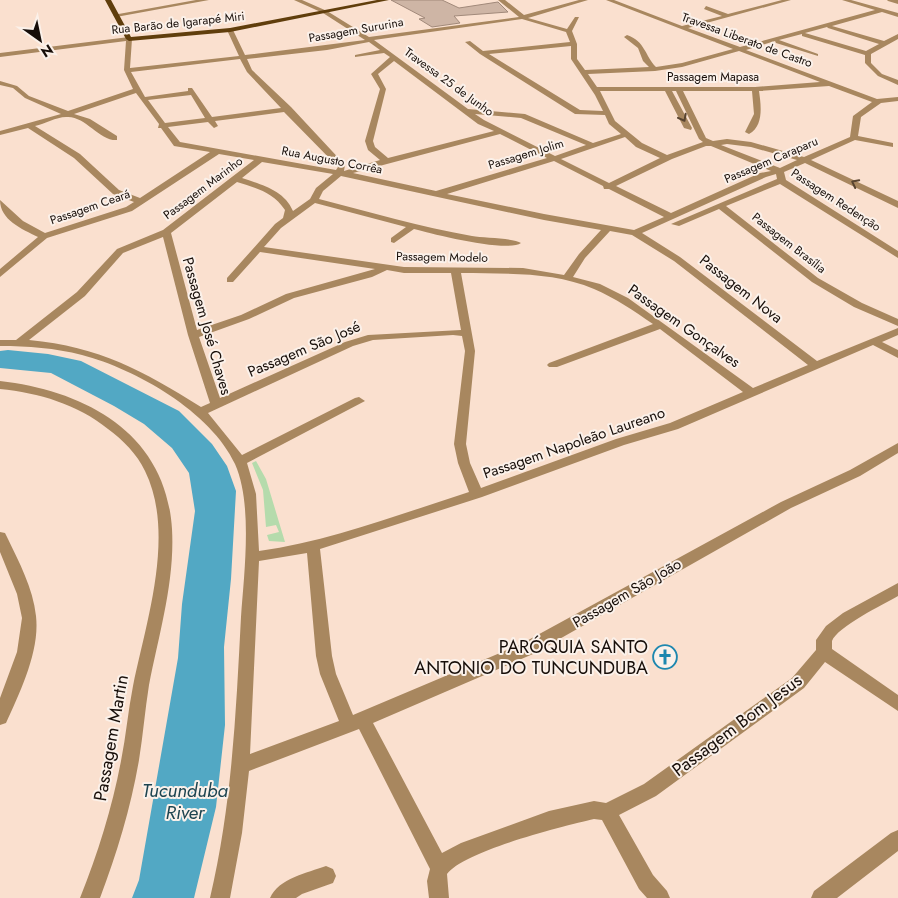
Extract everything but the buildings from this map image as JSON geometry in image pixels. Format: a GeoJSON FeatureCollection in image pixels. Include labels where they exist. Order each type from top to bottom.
{"type":"FeatureCollection","features":[{"type":"Feature","properties":{"kind":"main road"},"geometry":{"type":"LineString","coordinates":[[108,0],[129,39]]}},
{"type":"Feature","properties":{"kind":"main road","name":"Rua Barão de Igarapé Miri"},"geometry":{"type":"LineString","coordinates":[[129,39],[230,30],[386,0]]}},
{"type":"Feature","properties":{"kind":"street"},"geometry":{"type":"LineString","coordinates":[[116,15],[206,0]]}},
{"type":"Feature","properties":{"kind":"street","name":"Travessa 25 de Junho"},"geometry":{"type":"LineString","coordinates":[[297,0],[325,12],[370,40],[466,111],[500,132],[673,221]]}},
{"type":"Feature","properties":{"kind":"street"},"geometry":{"type":"LineString","coordinates":[[501,0],[522,17],[569,31]]}},
{"type":"Feature","properties":{"kind":"street","name":"Passagem Sururina"},"geometry":{"type":"LineString","coordinates":[[127,70],[327,48],[387,35],[522,17],[585,0]]}},
{"type":"Feature","properties":{"kind":"street","name":"Travessa Liberato de Castro"},"geometry":{"type":"LineString","coordinates":[[609,0],[878,102]]}},
{"type":"Feature","properties":{"kind":"street"},"geometry":{"type":"LineString","coordinates":[[845,0],[898,16]]}},
{"type":"Feature","properties":{"kind":"street"},"geometry":{"type":"LineString","coordinates":[[890,0],[898,2]]}},
{"type":"Feature","properties":{"kind":"street"},"geometry":{"type":"LineString","coordinates":[[681,28],[782,1]]}},
{"type":"Feature","properties":{"kind":"street"},"geometry":{"type":"LineString","coordinates":[[706,8],[728,16]]}},
{"type":"Feature","properties":{"kind":"street"},"geometry":{"type":"LineString","coordinates":[[582,72],[655,69],[682,65],[804,35],[882,11]]}},
{"type":"Feature","properties":{"kind":"street"},"geometry":{"type":"LineString","coordinates":[[668,74],[670,71],[707,63],[743,50],[882,11]]}},
{"type":"Feature","properties":{"kind":"street"},"geometry":{"type":"LineString","coordinates":[[569,31],[577,18]]}},
{"type":"Feature","properties":{"kind":"street"},"geometry":{"type":"LineString","coordinates":[[830,27],[883,43]]}},
{"type":"Feature","properties":{"kind":"street"},"geometry":{"type":"LineString","coordinates":[[230,30],[245,58],[249,71],[341,165],[341,174]]}},
{"type":"Feature","properties":{"kind":"street"},"geometry":{"type":"LineString","coordinates":[[569,31],[574,44],[574,59],[604,103],[606,113],[624,135],[639,145],[668,159]]}},
{"type":"Feature","properties":{"kind":"street"},"geometry":{"type":"LineString","coordinates":[[804,35],[868,54]]}},
{"type":"Feature","properties":{"kind":"street"},"geometry":{"type":"LineString","coordinates":[[628,36],[645,52],[646,61],[655,69]]}},
{"type":"Feature","properties":{"kind":"street"},"geometry":{"type":"LineString","coordinates":[[868,54],[883,43],[898,36]]}},
{"type":"Feature","properties":{"kind":"street"},"geometry":{"type":"LineString","coordinates":[[127,70],[129,39]]}},
{"type":"Feature","properties":{"kind":"street","name":"Rua Barão de Igarapé Miri"},"geometry":{"type":"LineString","coordinates":[[0,55],[129,39]]}},
{"type":"Feature","properties":{"kind":"street"},"geometry":{"type":"LineString","coordinates":[[468,42],[482,53],[578,112],[606,113]]}},
{"type":"Feature","properties":{"kind":"street"},"geometry":{"type":"LineString","coordinates":[[778,42],[816,55]]}},
{"type":"Feature","properties":{"kind":"street"},"geometry":{"type":"LineString","coordinates":[[482,53],[574,44]]}},
{"type":"Feature","properties":{"kind":"street"},"geometry":{"type":"LineString","coordinates":[[802,72],[816,55],[824,49]]}},
{"type":"Feature","properties":{"kind":"street"},"geometry":{"type":"LineString","coordinates":[[357,56],[386,51]]}},
{"type":"Feature","properties":{"kind":"street"},"geometry":{"type":"LineString","coordinates":[[868,54],[868,62],[873,69],[880,75],[898,84]]}},
{"type":"Feature","properties":{"kind":"street"},"geometry":{"type":"LineString","coordinates":[[386,161],[372,148],[369,141],[383,89],[374,74],[394,57]]}},
{"type":"Feature","properties":{"kind":"street","name":"Rua Augusto Corrêa"},"geometry":{"type":"LineString","coordinates":[[127,70],[137,90],[161,126],[176,144],[341,174],[640,236]]}},
{"type":"Feature","properties":{"kind":"street","name":"Passagem Mapasa"},"geometry":{"type":"LineString","coordinates":[[595,89],[755,89],[830,84]]}},
{"type":"Feature","properties":{"kind":"street"},"geometry":{"type":"LineString","coordinates":[[1,85],[15,87],[27,97],[86,121],[114,138]]}},
{"type":"Feature","properties":{"kind":"street"},"geometry":{"type":"LineString","coordinates":[[673,89],[705,144],[763,175]]}},
{"type":"Feature","properties":{"kind":"street"},"geometry":{"type":"LineString","coordinates":[[673,89],[705,144]]}},
{"type":"Feature","properties":{"kind":"street"},"geometry":{"type":"LineString","coordinates":[[749,132],[758,114],[755,89]]}},
{"type":"Feature","properties":{"kind":"street"},"geometry":{"type":"LineString","coordinates":[[0,133],[30,126],[137,90]]}},
{"type":"Feature","properties":{"kind":"street"},"geometry":{"type":"LineString","coordinates":[[143,99],[191,91],[212,123]]}},
{"type":"Feature","properties":{"kind":"street"},"geometry":{"type":"LineString","coordinates":[[889,136],[891,148],[854,138],[857,116],[878,102],[898,99]]}},
{"type":"Feature","properties":{"kind":"street"},"geometry":{"type":"LineString","coordinates":[[886,100],[898,104]]}},
{"type":"Feature","properties":{"kind":"street"},"geometry":{"type":"LineString","coordinates":[[161,126],[212,123],[288,109]]}},
{"type":"Feature","properties":{"kind":"street"},"geometry":{"type":"LineString","coordinates":[[466,111],[522,116],[592,145]]}},
{"type":"Feature","properties":{"kind":"street"},"geometry":{"type":"LineString","coordinates":[[30,126],[77,156],[116,192],[142,202]]}},
{"type":"Feature","properties":{"kind":"street"},"geometry":{"type":"LineString","coordinates":[[230,280],[287,218],[314,200],[324,186],[341,174],[500,132]]}},
{"type":"Feature","properties":{"kind":"street","name":"Passagem Jolim"},"geometry":{"type":"LineString","coordinates":[[435,194],[554,159],[624,135]]}},
{"type":"Feature","properties":{"kind":"street","name":"Passagem Caraparu"},"geometry":{"type":"LineString","coordinates":[[673,221],[721,206],[780,175],[805,159],[854,138]]}},
{"type":"Feature","properties":{"kind":"street"},"geometry":{"type":"LineString","coordinates":[[607,187],[705,144],[740,143],[805,159],[896,201]]}},
{"type":"Feature","properties":{"kind":"street","name":"Passagem Redenção"},"geometry":{"type":"LineString","coordinates":[[705,144],[780,175],[898,255]]}},
{"type":"Feature","properties":{"kind":"street","name":"Passagem Ceará"},"geometry":{"type":"LineString","coordinates":[[0,274],[44,236],[122,212],[142,202],[216,152]]}},
{"type":"Feature","properties":{"kind":"street","name":"Passagem Marinho"},"geometry":{"type":"LineString","coordinates":[[18,342],[81,294],[120,251],[166,232],[219,189],[238,179],[261,160]]}},
{"type":"Feature","properties":{"kind":"street","name":"Passagem Caraparu"},"geometry":{"type":"LineString","coordinates":[[640,236],[763,175],[780,175]]}},
{"type":"Feature","properties":{"kind":"street"},"geometry":{"type":"LineString","coordinates":[[238,179],[277,196],[289,210],[287,218]]}},
{"type":"Feature","properties":{"kind":"street"},"geometry":{"type":"LineString","coordinates":[[314,200],[457,236],[516,243]]}},
{"type":"Feature","properties":{"kind":"street"},"geometry":{"type":"LineString","coordinates":[[0,203],[3,214],[44,236]]}},
{"type":"Feature","properties":{"kind":"street","name":"Passagem Brasília"},"geometry":{"type":"LineString","coordinates":[[721,206],[815,280],[858,305],[898,323]]}},
{"type":"Feature","properties":{"kind":"street"},"geometry":{"type":"LineString","coordinates":[[394,240],[414,225]]}},
{"type":"Feature","properties":{"kind":"street"},"geometry":{"type":"LineString","coordinates":[[567,278],[582,256],[607,229]]}},
{"type":"Feature","properties":{"kind":"street","name":"Passagem José Chaves"},"geometry":{"type":"LineString","coordinates":[[166,232],[193,335],[216,404],[201,412]]}},
{"type":"Feature","properties":{"kind":"street","name":"Passagem Nova"},"geometry":{"type":"LineString","coordinates":[[640,236],[677,259],[817,367]]}},
{"type":"Feature","properties":{"kind":"street","name":"Passagem Modelo"},"geometry":{"type":"LineString","coordinates":[[258,249],[404,270],[524,271],[567,278],[596,286]]}},
{"type":"Feature","properties":{"kind":"street"},"geometry":{"type":"LineString","coordinates":[[193,335],[245,317],[290,296],[369,275],[387,267]]}},
{"type":"Feature","properties":{"kind":"street"},"geometry":{"type":"LineString","coordinates":[[455,269],[470,351],[460,444],[464,463],[477,494]]}},
{"type":"Feature","properties":{"kind":"street","name":"Passagem Gonçalves"},"geometry":{"type":"LineString","coordinates":[[596,286],[624,300],[661,325],[753,394]]}},
{"type":"Feature","properties":{"kind":"street"},"geometry":{"type":"LineString","coordinates":[[553,366],[661,325]]}},
{"type":"Feature","properties":{"kind":"street","name":"Passagem Napoleão Laureano"},"geometry":{"type":"LineString","coordinates":[[252,557],[313,546],[477,494],[620,442],[674,426],[817,367],[898,331]]}},
{"type":"Feature","properties":{"kind":"street","name":"Passagem São José"},"geometry":{"type":"LineString","coordinates":[[216,404],[349,344],[365,339],[453,332],[467,334]]}},
{"type":"Feature","properties":{"kind":"street"},"geometry":{"type":"LineString","coordinates":[[0,343],[18,342],[88,353],[116,363],[201,412],[240,461],[245,473],[251,523],[252,557],[245,722],[235,830],[220,898]]}},
{"type":"Feature","properties":{"kind":"street"},"geometry":{"type":"LineString","coordinates":[[875,342],[898,355]]}},
{"type":"Feature","properties":{"kind":"street","name":"Passagem Martin"},"geometry":{"type":"LineString","coordinates":[[0,385],[37,391],[89,410],[115,427],[145,458],[156,481],[164,519],[160,581],[128,770],[113,834],[90,898]]}},
{"type":"Feature","properties":{"kind":"street"},"geometry":{"type":"LineString","coordinates":[[240,461],[359,401]]}},
{"type":"Feature","properties":{"kind":"street","name":"Passagem São João"},"geometry":{"type":"LineString","coordinates":[[241,766],[356,723],[527,649],[786,505],[895,453]]}},
{"type":"Feature","properties":{"kind":"street"},"geometry":{"type":"LineString","coordinates":[[0,537],[19,580],[30,627],[25,652],[0,718]]}},
{"type":"Feature","properties":{"kind":"street"},"geometry":{"type":"LineString","coordinates":[[313,546],[324,656],[328,674],[438,867],[436,876],[439,898]]}},
{"type":"Feature","properties":{"kind":"street","name":"Passagem Bom Jesus"},"geometry":{"type":"LineString","coordinates":[[438,867],[461,852],[540,823],[594,810],[606,812],[650,790],[798,683],[824,652],[824,640],[831,630],[848,617],[898,589]]}},
{"type":"Feature","properties":{"kind":"street"},"geometry":{"type":"LineString","coordinates":[[824,652],[898,704]]}},
{"type":"Feature","properties":{"kind":"street"},"geometry":{"type":"LineString","coordinates":[[606,812],[646,882],[660,898]]}},
{"type":"Feature","properties":{"kind":"street"},"geometry":{"type":"LineString","coordinates":[[821,898],[898,839]]}},
{"type":"Feature","properties":{"kind":"street"},"geometry":{"type":"LineString","coordinates":[[280,898],[296,886],[326,876]]}},
{"type":"Feature","properties":{"kind":"green space"},"geometry":{"type":"Polygon","coordinates":[[[256,461],[266,479],[285,542],[269,541],[267,535],[279,532],[276,525],[266,527],[263,490],[252,463],[256,461]]]}},
{"type":"Feature","properties":{"kind":"water","name":"Tucunduba River"},"geometry":{"type":"Polygon","coordinates":[[[0,351],[48,354],[81,361],[179,411],[212,444],[227,466],[236,491],[231,579],[224,647],[225,725],[216,807],[194,898],[132,898],[139,880],[178,658],[182,604],[195,511],[189,473],[172,448],[144,424],[114,406],[51,373],[0,368],[0,351]]]}},
{"type":"Feature","properties":{"kind":"place","name":"PARÓQUIA SANTO ANTONIO DO TUNCUNDUBA"},"geometry":{"type":"Point","coordinates":[665,657]}}]}
